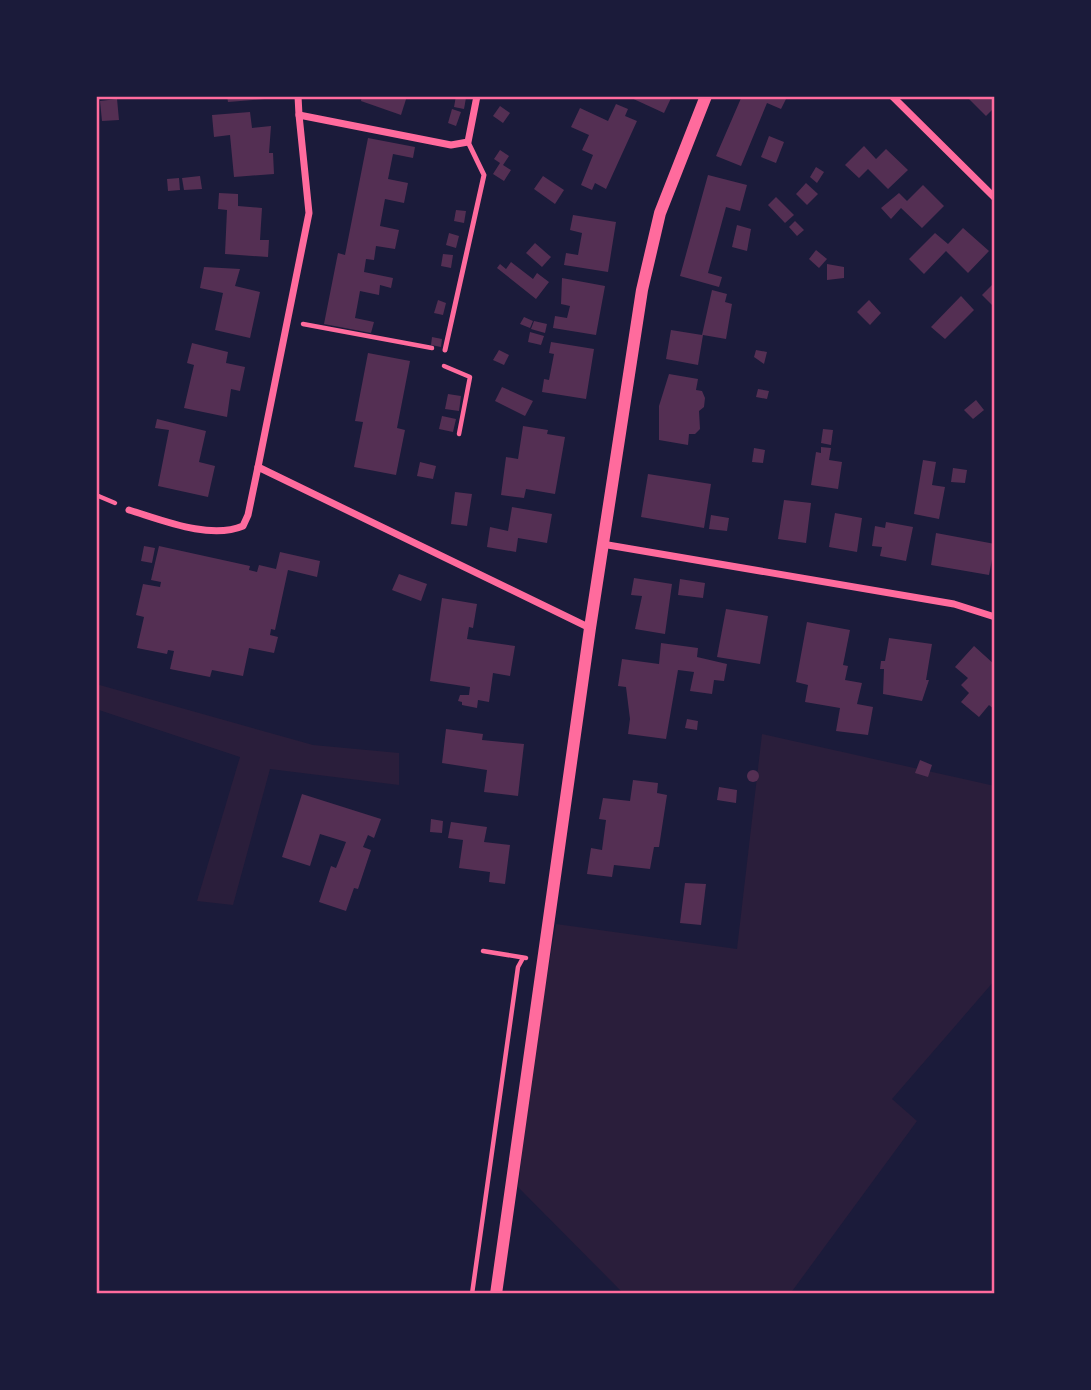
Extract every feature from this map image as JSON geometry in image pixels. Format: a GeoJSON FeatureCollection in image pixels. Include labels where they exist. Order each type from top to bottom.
{"type":"FeatureCollection","features":[{"type":"Feature","properties":{"kind":"street"},"geometry":{"type":"LineString","coordinates":[[130,510],[162,520],[229,532],[243,526],[248,515],[309,213],[298,96]]}},
{"type":"Feature","properties":{"kind":"street"},"geometry":{"type":"LineString","coordinates":[[299,115],[451,145],[468,142],[477,96]]}},
{"type":"Feature","properties":{"kind":"street"},"geometry":{"type":"LineString","coordinates":[[496,1294],[602,544],[642,290],[660,213],[706,96]]}},
{"type":"Feature","properties":{"kind":"street"},"geometry":{"type":"LineString","coordinates":[[892,96],[995,198]]}},
{"type":"Feature","properties":{"kind":"street"},"geometry":{"type":"LineString","coordinates":[[258,467],[590,628]]}},
{"type":"Feature","properties":{"kind":"street"},"geometry":{"type":"LineString","coordinates":[[602,544],[954,604],[995,617]]}},
{"type":"Feature","properties":{"kind":"lane"},"geometry":{"type":"LineString","coordinates":[[445,351],[484,175],[468,142]]}},
{"type":"Feature","properties":{"kind":"path"},"geometry":{"type":"LineString","coordinates":[[288,321],[445,351],[443,365],[470,377],[459,434]]}},
{"type":"Feature","properties":{"kind":"path"},"geometry":{"type":"LineString","coordinates":[[483,951],[544,961]]}},
{"type":"Feature","properties":{"kind":"path"},"geometry":{"type":"LineString","coordinates":[[472,1294],[518,967]]}},
{"type":"Feature","properties":{"kind":"shaded area"},"geometry":{"type":"Polygon","coordinates":[[[96,684],[313,745],[399,753],[399,785],[270,769],[233,905],[197,901],[240,757],[96,709],[96,684]]]}},
{"type":"Feature","properties":{"kind":"shaded area"},"geometry":{"type":"Polygon","coordinates":[[[762,734],[995,786],[995,980],[892,1099],[917,1121],[790,1294],[624,1294],[518,1187],[535,1045],[556,924],[737,949],[762,734]]]}},
{"type":"Feature","properties":{"kind":"building"},"geometry":{"type":"Polygon","coordinates":[[[227,96],[265,96],[265,99],[228,102],[227,96]]]}},
{"type":"Feature","properties":{"kind":"building"},"geometry":{"type":"Polygon","coordinates":[[[362,96],[407,96],[401,115],[361,101],[362,96]]]}},
{"type":"Feature","properties":{"kind":"building"},"geometry":{"type":"Polygon","coordinates":[[[456,96],[466,98],[464,109],[454,107],[456,96]]]}},
{"type":"Feature","properties":{"kind":"building"},"geometry":{"type":"Polygon","coordinates":[[[627,96],[672,96],[664,113],[627,96]]]}},
{"type":"Feature","properties":{"kind":"building"},"geometry":{"type":"Polygon","coordinates":[[[742,96],[786,99],[781,109],[767,103],[741,166],[716,156],[742,96]]]}},
{"type":"Feature","properties":{"kind":"building"},"geometry":{"type":"Polygon","coordinates":[[[966,96],[995,96],[995,107],[986,116],[966,96]]]}},
{"type":"Feature","properties":{"kind":"building"},"geometry":{"type":"Polygon","coordinates":[[[117,99],[119,120],[102,121],[100,101],[117,99]]]}},
{"type":"Feature","properties":{"kind":"building"},"geometry":{"type":"Polygon","coordinates":[[[616,104],[628,109],[625,116],[637,121],[606,189],[595,183],[592,190],[581,185],[593,155],[582,150],[589,135],[571,127],[580,108],[608,121],[616,104]]]}},
{"type":"Feature","properties":{"kind":"building"},"geometry":{"type":"Polygon","coordinates":[[[500,106],[510,113],[503,123],[493,116],[500,106]]]}},
{"type":"Feature","properties":{"kind":"building"},"geometry":{"type":"Polygon","coordinates":[[[452,109],[461,112],[456,126],[448,123],[452,109]]]}},
{"type":"Feature","properties":{"kind":"building"},"geometry":{"type":"Polygon","coordinates":[[[250,112],[252,128],[271,126],[269,153],[273,153],[274,174],[234,177],[230,135],[214,137],[212,115],[250,112]]]}},
{"type":"Feature","properties":{"kind":"building"},"geometry":{"type":"Polygon","coordinates":[[[769,136],[784,142],[776,163],[761,157],[769,136]]]}},
{"type":"Feature","properties":{"kind":"building"},"geometry":{"type":"Polygon","coordinates":[[[368,138],[415,147],[413,158],[393,154],[388,179],[408,183],[404,203],[385,199],[380,226],[399,230],[395,249],[376,246],[374,260],[366,259],[364,272],[393,278],[391,288],[380,285],[379,295],[360,291],[355,318],[374,322],[371,333],[324,324],[338,253],[345,255],[368,138]]]}},
{"type":"Feature","properties":{"kind":"building"},"geometry":{"type":"Polygon","coordinates":[[[864,146],[876,159],[886,149],[908,170],[888,189],[868,169],[859,178],[845,165],[864,146]]]}},
{"type":"Feature","properties":{"kind":"building"},"geometry":{"type":"Polygon","coordinates":[[[500,150],[509,156],[503,165],[511,170],[504,181],[493,174],[500,163],[494,159],[500,150]]]}},
{"type":"Feature","properties":{"kind":"building"},"geometry":{"type":"Polygon","coordinates":[[[816,167],[824,172],[817,183],[810,177],[816,167]]]}},
{"type":"Feature","properties":{"kind":"building"},"geometry":{"type":"Polygon","coordinates":[[[708,175],[747,185],[740,211],[726,207],[708,273],[722,277],[719,287],[680,276],[708,175]]]}},
{"type":"Feature","properties":{"kind":"building"},"geometry":{"type":"Polygon","coordinates":[[[200,176],[202,189],[184,190],[182,178],[200,176]]]}},
{"type":"Feature","properties":{"kind":"building"},"geometry":{"type":"Polygon","coordinates":[[[543,176],[564,190],[555,204],[534,189],[543,176]]]}},
{"type":"Feature","properties":{"kind":"building"},"geometry":{"type":"Polygon","coordinates":[[[179,178],[180,190],[168,191],[167,179],[179,178]]]}},
{"type":"Feature","properties":{"kind":"building"},"geometry":{"type":"Polygon","coordinates":[[[806,183],[818,194],[807,205],[796,194],[806,183]]]}},
{"type":"Feature","properties":{"kind":"building"},"geometry":{"type":"Polygon","coordinates":[[[923,185],[944,206],[922,228],[901,208],[891,219],[881,208],[899,193],[907,201],[923,185]]]}},
{"type":"Feature","properties":{"kind":"building"},"geometry":{"type":"Polygon","coordinates":[[[219,193],[238,194],[238,206],[262,208],[260,240],[269,240],[268,257],[225,254],[227,210],[218,209],[219,193]]]}},
{"type":"Feature","properties":{"kind":"building"},"geometry":{"type":"Polygon","coordinates":[[[776,197],[794,215],[785,223],[768,205],[776,197]]]}},
{"type":"Feature","properties":{"kind":"building"},"geometry":{"type":"Polygon","coordinates":[[[456,210],[466,211],[464,223],[454,221],[456,210]]]}},
{"type":"Feature","properties":{"kind":"building"},"geometry":{"type":"Polygon","coordinates":[[[573,215],[616,222],[608,272],[564,265],[566,253],[578,255],[582,233],[570,230],[573,215]]]}},
{"type":"Feature","properties":{"kind":"building"},"geometry":{"type":"Polygon","coordinates":[[[795,221],[804,230],[797,236],[789,227],[795,221]]]}},
{"type":"Feature","properties":{"kind":"building"},"geometry":{"type":"Polygon","coordinates":[[[737,225],[751,229],[747,251],[732,247],[737,225]]]}},
{"type":"Feature","properties":{"kind":"building"},"geometry":{"type":"Polygon","coordinates":[[[963,228],[989,251],[968,273],[946,251],[924,274],[909,259],[935,233],[948,244],[963,228]]]}},
{"type":"Feature","properties":{"kind":"building"},"geometry":{"type":"Polygon","coordinates":[[[449,233],[459,236],[456,248],[446,245],[449,233]]]}},
{"type":"Feature","properties":{"kind":"building"},"geometry":{"type":"Polygon","coordinates":[[[535,243],[551,257],[542,267],[526,253],[535,243]]]}},
{"type":"Feature","properties":{"kind":"building"},"geometry":{"type":"Polygon","coordinates":[[[816,250],[827,259],[819,268],[809,259],[816,250]]]}},
{"type":"Feature","properties":{"kind":"building"},"geometry":{"type":"Polygon","coordinates":[[[443,254],[453,255],[451,268],[441,266],[443,254]]]}},
{"type":"Feature","properties":{"kind":"building"},"geometry":{"type":"Polygon","coordinates":[[[511,262],[533,279],[537,273],[549,282],[536,299],[497,268],[500,264],[506,269],[511,262]]]}},
{"type":"Feature","properties":{"kind":"building"},"geometry":{"type":"Polygon","coordinates":[[[827,264],[844,267],[844,278],[827,280],[827,264]]]}},
{"type":"Feature","properties":{"kind":"building"},"geometry":{"type":"Polygon","coordinates":[[[204,267],[240,269],[235,286],[260,292],[250,338],[215,330],[223,293],[200,288],[204,267]]]}},
{"type":"Feature","properties":{"kind":"building"},"geometry":{"type":"Polygon","coordinates":[[[562,278],[605,286],[596,335],[553,328],[555,316],[567,318],[570,306],[561,304],[562,278]]]}},
{"type":"Feature","properties":{"kind":"building"},"geometry":{"type":"Polygon","coordinates":[[[995,282],[995,308],[982,295],[995,282]]]}},
{"type":"Feature","properties":{"kind":"building"},"geometry":{"type":"Polygon","coordinates":[[[712,290],[727,294],[725,302],[732,304],[726,339],[703,335],[698,365],[666,359],[671,330],[702,335],[712,290]]]}},
{"type":"Feature","properties":{"kind":"building"},"geometry":{"type":"Polygon","coordinates":[[[961,296],[974,310],[945,339],[931,327],[961,296]]]}},
{"type":"Feature","properties":{"kind":"building"},"geometry":{"type":"Polygon","coordinates":[[[438,300],[446,303],[443,315],[434,313],[438,300]]]}},
{"type":"Feature","properties":{"kind":"building"},"geometry":{"type":"Polygon","coordinates":[[[869,300],[881,313],[870,325],[857,312],[869,300]]]}},
{"type":"Feature","properties":{"kind":"building"},"geometry":{"type":"Polygon","coordinates":[[[524,317],[533,321],[530,328],[520,324],[524,317]]]}},
{"type":"Feature","properties":{"kind":"building"},"geometry":{"type":"Polygon","coordinates":[[[534,321],[547,324],[545,333],[531,329],[534,321]]]}},
{"type":"Feature","properties":{"kind":"building"},"geometry":{"type":"Polygon","coordinates":[[[530,332],[544,336],[541,345],[528,342],[530,332]]]}},
{"type":"Feature","properties":{"kind":"building"},"geometry":{"type":"Polygon","coordinates":[[[432,337],[442,339],[441,347],[431,345],[432,337]]]}},
{"type":"Feature","properties":{"kind":"building"},"geometry":{"type":"Polygon","coordinates":[[[551,342],[594,349],[586,399],[542,392],[544,379],[549,380],[554,354],[549,353],[551,342]]]}},
{"type":"Feature","properties":{"kind":"building"},"geometry":{"type":"Polygon","coordinates":[[[192,343],[228,352],[226,363],[245,367],[240,391],[231,389],[227,417],[184,408],[194,365],[187,363],[192,343]]]}},
{"type":"Feature","properties":{"kind":"building"},"geometry":{"type":"Polygon","coordinates":[[[499,350],[509,355],[504,365],[493,360],[499,350]]]}},
{"type":"Feature","properties":{"kind":"building"},"geometry":{"type":"Polygon","coordinates":[[[756,350],[767,352],[764,364],[754,357],[756,350]]]}},
{"type":"Feature","properties":{"kind":"building"},"geometry":{"type":"Polygon","coordinates":[[[368,353],[410,361],[397,428],[405,430],[396,475],[354,467],[363,422],[355,421],[368,353]]]}},
{"type":"Feature","properties":{"kind":"building"},"geometry":{"type":"Polygon","coordinates":[[[669,374],[698,379],[696,390],[702,391],[705,398],[704,407],[699,411],[700,429],[695,434],[689,434],[688,445],[659,440],[659,406],[669,374]]]}},
{"type":"Feature","properties":{"kind":"building"},"geometry":{"type":"Polygon","coordinates":[[[502,387],[533,401],[525,416],[495,401],[502,387]]]}},
{"type":"Feature","properties":{"kind":"building"},"geometry":{"type":"Polygon","coordinates":[[[758,389],[769,391],[767,399],[756,397],[758,389]]]}},
{"type":"Feature","properties":{"kind":"building"},"geometry":{"type":"Polygon","coordinates":[[[448,394],[461,396],[459,411],[445,409],[448,394]]]}},
{"type":"Feature","properties":{"kind":"building"},"geometry":{"type":"Polygon","coordinates":[[[976,400],[984,410],[973,419],[964,410],[976,400]]]}},
{"type":"Feature","properties":{"kind":"building"},"geometry":{"type":"Polygon","coordinates":[[[442,416],[456,419],[453,432],[439,429],[442,416]]]}},
{"type":"Feature","properties":{"kind":"building"},"geometry":{"type":"Polygon","coordinates":[[[157,419],[206,431],[199,462],[215,466],[208,497],[158,486],[169,430],[155,428],[157,419]]]}},
{"type":"Feature","properties":{"kind":"building"},"geometry":{"type":"Polygon","coordinates":[[[523,426],[548,430],[547,434],[565,437],[555,494],[526,489],[524,498],[501,495],[506,457],[518,459],[523,426]]]}},
{"type":"Feature","properties":{"kind":"building"},"geometry":{"type":"Polygon","coordinates":[[[823,429],[833,430],[831,445],[821,443],[823,429]]]}},
{"type":"Feature","properties":{"kind":"building"},"geometry":{"type":"Polygon","coordinates":[[[821,447],[831,448],[829,460],[842,462],[838,489],[811,485],[816,452],[821,453],[821,447]]]}},
{"type":"Feature","properties":{"kind":"building"},"geometry":{"type":"Polygon","coordinates":[[[754,448],[765,450],[763,463],[752,462],[754,448]]]}},
{"type":"Feature","properties":{"kind":"building"},"geometry":{"type":"Polygon","coordinates":[[[923,460],[936,462],[932,485],[945,487],[939,519],[914,514],[923,460]]]}},
{"type":"Feature","properties":{"kind":"building"},"geometry":{"type":"Polygon","coordinates":[[[420,462],[436,466],[433,479],[417,476],[420,462]]]}},
{"type":"Feature","properties":{"kind":"building"},"geometry":{"type":"Polygon","coordinates":[[[953,468],[967,470],[965,483],[951,482],[953,468]]]}},
{"type":"Feature","properties":{"kind":"building"},"geometry":{"type":"Polygon","coordinates":[[[648,474],[711,484],[704,528],[641,517],[648,474]]]}},
{"type":"Feature","properties":{"kind":"building"},"geometry":{"type":"Polygon","coordinates":[[[455,492],[472,494],[467,526],[451,524],[455,492]]]}},
{"type":"Feature","properties":{"kind":"building"},"geometry":{"type":"Polygon","coordinates":[[[784,500],[811,503],[806,543],[778,539],[784,500]]]}},
{"type":"Feature","properties":{"kind":"building"},"geometry":{"type":"Polygon","coordinates":[[[512,507],[552,514],[547,543],[518,538],[516,552],[487,547],[490,527],[508,531],[512,507]]]}},
{"type":"Feature","properties":{"kind":"building"},"geometry":{"type":"Polygon","coordinates":[[[835,513],[862,518],[857,552],[829,547],[835,513]]]}},
{"type":"Feature","properties":{"kind":"building"},"geometry":{"type":"Polygon","coordinates":[[[711,515],[729,518],[727,531],[709,529],[711,515]]]}},
{"type":"Feature","properties":{"kind":"building"},"geometry":{"type":"Polygon","coordinates":[[[886,522],[913,527],[906,561],[880,556],[882,547],[872,546],[875,526],[885,528],[886,522]]]}},
{"type":"Feature","properties":{"kind":"building"},"geometry":{"type":"Polygon","coordinates":[[[936,533],[995,544],[989,575],[931,565],[936,533]]]}},
{"type":"Feature","properties":{"kind":"building"},"geometry":{"type":"Polygon","coordinates":[[[144,546],[155,548],[152,563],[141,561],[144,546]]]}},
{"type":"Feature","properties":{"kind":"building"},"geometry":{"type":"Polygon","coordinates":[[[159,546],[250,566],[249,570],[257,572],[259,565],[276,569],[280,552],[320,561],[317,577],[288,570],[275,630],[271,629],[270,635],[278,637],[274,653],[249,648],[243,676],[212,670],[210,677],[170,669],[174,651],[168,650],[167,654],[137,648],[144,617],[136,615],[143,584],[160,587],[161,582],[151,580],[159,546]]]}},
{"type":"Feature","properties":{"kind":"building"},"geometry":{"type":"Polygon","coordinates":[[[399,574],[427,584],[421,601],[392,590],[399,574]]]}},
{"type":"Feature","properties":{"kind":"building"},"geometry":{"type":"Polygon","coordinates":[[[634,578],[672,584],[665,634],[635,629],[642,596],[631,595],[634,578]]]}},
{"type":"Feature","properties":{"kind":"building"},"geometry":{"type":"Polygon","coordinates":[[[680,579],[705,583],[703,598],[678,595],[680,579]]]}},
{"type":"Feature","properties":{"kind":"building"},"geometry":{"type":"Polygon","coordinates":[[[442,598],[477,604],[473,628],[469,627],[467,639],[515,646],[510,676],[493,673],[489,702],[478,700],[477,708],[462,705],[462,702],[458,701],[460,695],[469,695],[470,687],[430,681],[442,598]]]}},
{"type":"Feature","properties":{"kind":"building"},"geometry":{"type":"Polygon","coordinates":[[[726,609],[768,616],[760,664],[717,657],[726,609]]]}},
{"type":"Feature","properties":{"kind":"building"},"geometry":{"type":"Polygon","coordinates":[[[807,622],[850,630],[843,665],[848,666],[845,680],[862,683],[857,704],[873,707],[868,735],[836,731],[840,708],[805,702],[808,685],[796,682],[807,622]]]}},
{"type":"Feature","properties":{"kind":"building"},"geometry":{"type":"Polygon","coordinates":[[[889,638],[932,644],[926,680],[929,680],[922,701],[883,694],[884,669],[880,669],[881,661],[885,661],[889,638]]]}},
{"type":"Feature","properties":{"kind":"building"},"geometry":{"type":"Polygon","coordinates":[[[661,643],[698,648],[697,657],[727,664],[724,681],[714,680],[712,694],[690,691],[694,672],[678,670],[666,739],[628,734],[630,719],[626,687],[618,686],[622,659],[659,664],[661,643]]]}},
{"type":"Feature","properties":{"kind":"building"},"geometry":{"type":"Polygon","coordinates":[[[974,646],[995,665],[995,710],[989,705],[979,717],[961,702],[969,693],[961,685],[968,678],[955,667],[974,646]]]}},
{"type":"Feature","properties":{"kind":"building"},"geometry":{"type":"Polygon","coordinates":[[[687,719],[698,721],[697,730],[685,728],[687,719]]]}},
{"type":"Feature","properties":{"kind":"building"},"geometry":{"type":"Polygon","coordinates":[[[446,729],[483,734],[482,740],[524,744],[518,796],[484,792],[487,770],[442,763],[446,729]]]}},
{"type":"Feature","properties":{"kind":"building"},"geometry":{"type":"Polygon","coordinates":[[[920,760],[932,765],[928,777],[915,773],[920,760]]]}},
{"type":"Feature","properties":{"kind":"building"},"geometry":{"type":"Polygon","coordinates":[[[753,770],[759,776],[753,782],[747,776],[753,770]]]}},
{"type":"Feature","properties":{"kind":"building"},"geometry":{"type":"Polygon","coordinates":[[[633,780],[658,783],[657,793],[667,795],[659,847],[654,847],[650,869],[614,865],[612,877],[587,874],[591,848],[602,850],[606,820],[599,819],[603,798],[630,801],[633,780]]]}},
{"type":"Feature","properties":{"kind":"building"},"geometry":{"type":"Polygon","coordinates":[[[719,787],[737,790],[736,803],[717,800],[719,787]]]}},
{"type":"Feature","properties":{"kind":"building"},"geometry":{"type":"Polygon","coordinates":[[[302,794],[381,819],[374,838],[368,835],[363,847],[371,850],[358,889],[354,888],[346,911],[319,902],[331,866],[336,868],[346,842],[320,834],[310,866],[282,857],[302,794]]]}},
{"type":"Feature","properties":{"kind":"building"},"geometry":{"type":"Polygon","coordinates":[[[431,819],[443,821],[442,833],[430,832],[431,819]]]}},
{"type":"Feature","properties":{"kind":"building"},"geometry":{"type":"Polygon","coordinates":[[[451,822],[487,827],[484,842],[510,845],[505,884],[489,882],[490,872],[459,868],[463,840],[448,838],[451,822]]]}},
{"type":"Feature","properties":{"kind":"building"},"geometry":{"type":"Polygon","coordinates":[[[685,883],[706,884],[701,925],[680,923],[685,883]]]}}]}
